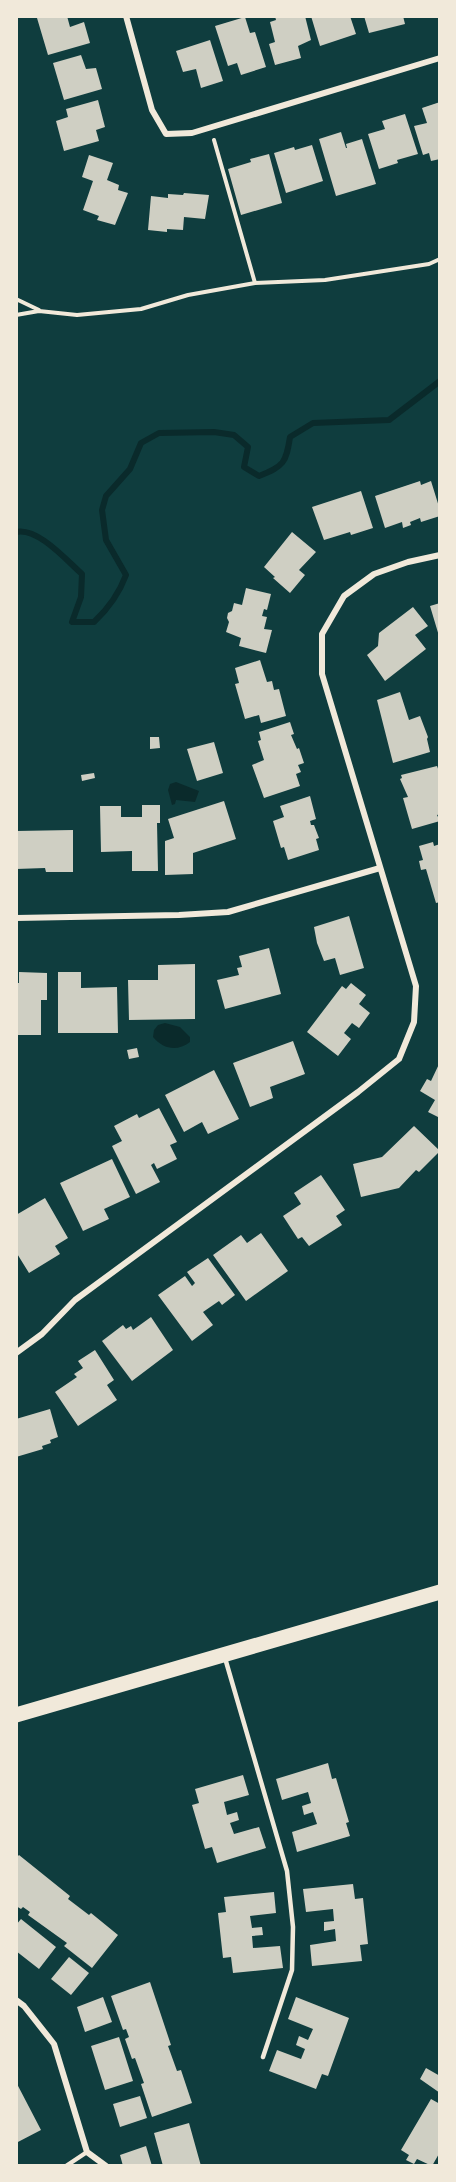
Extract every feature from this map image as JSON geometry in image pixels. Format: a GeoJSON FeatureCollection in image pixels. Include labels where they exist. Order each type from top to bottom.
{"type":"FeatureCollection","features":[{"type":"Feature","properties":{"kind":"main road"},"geometry":{"type":"LineString","coordinates":[[16,1715],[440,1592]]}},
{"type":"Feature","properties":{"kind":"street"},"geometry":{"type":"LineString","coordinates":[[126,16],[152,110],[166,134],[192,133],[440,58]]}},
{"type":"Feature","properties":{"kind":"street"},"geometry":{"type":"LineString","coordinates":[[16,1353],[42,1334],[75,1300],[349,1099],[399,1059],[414,1022],[416,986],[322,674],[322,634],[344,596],[374,574],[408,562],[440,555]]}},
{"type":"Feature","properties":{"kind":"street"},"geometry":{"type":"LineString","coordinates":[[16,918],[228,912],[380,868]]}},
{"type":"Feature","properties":{"kind":"street"},"geometry":{"type":"LineString","coordinates":[[16,2000],[24,2006],[54,2044],[87,2152],[106,2166]]}},
{"type":"Feature","properties":{"kind":"lane"},"geometry":{"type":"LineString","coordinates":[[224,1656],[236,1689],[287,1871],[292,1916],[292,1970],[263,2057]]}},
{"type":"Feature","properties":{"kind":"lane"},"geometry":{"type":"LineString","coordinates":[[66,2166],[87,2152]]}},
{"type":"Feature","properties":{"kind":"path"},"geometry":{"type":"LineString","coordinates":[[210,127],[255,283]]}},
{"type":"Feature","properties":{"kind":"path"},"geometry":{"type":"LineString","coordinates":[[16,315],[39,311],[77,315],[141,309],[188,295],[255,283],[326,280],[429,264],[440,259]]}},
{"type":"Feature","properties":{"kind":"path"},"geometry":{"type":"LineString","coordinates":[[16,299],[39,311]]}},
{"type":"Feature","properties":{"kind":"water"},"geometry":{"type":"Polygon","coordinates":[[[176,782],[199,791],[195,802],[176,800],[172,805],[168,790],[170,784],[176,782]]]}},
{"type":"Feature","properties":{"kind":"water"},"geometry":{"type":"Polygon","coordinates":[[[165,1023],[180,1027],[190,1037],[190,1042],[180,1047],[170,1048],[157,1041],[153,1037],[154,1030],[158,1025],[165,1023]]]}},
{"type":"Feature","properties":{"kind":"building"},"geometry":{"type":"Polygon","coordinates":[[[67,16],[70,27],[84,22],[90,43],[48,55],[37,18],[67,16]]]}},
{"type":"Feature","properties":{"kind":"building"},"geometry":{"type":"Polygon","coordinates":[[[275,16],[305,16],[311,40],[298,46],[301,58],[275,65],[269,44],[275,42],[270,22],[276,20],[275,16]]]}},
{"type":"Feature","properties":{"kind":"building"},"geometry":{"type":"Polygon","coordinates":[[[311,16],[350,16],[356,34],[320,46],[311,16]]]}},
{"type":"Feature","properties":{"kind":"building"},"geometry":{"type":"Polygon","coordinates":[[[364,16],[403,16],[405,24],[369,33],[364,16]]]}},
{"type":"Feature","properties":{"kind":"building"},"geometry":{"type":"Polygon","coordinates":[[[245,17],[250,33],[255,32],[266,67],[241,75],[237,63],[228,66],[215,26],[245,17]]]}},
{"type":"Feature","properties":{"kind":"building"},"geometry":{"type":"Polygon","coordinates":[[[210,40],[223,81],[201,88],[196,69],[183,72],[176,51],[210,40]]]}},
{"type":"Feature","properties":{"kind":"building"},"geometry":{"type":"Polygon","coordinates":[[[81,55],[86,69],[96,68],[102,89],[64,100],[53,63],[81,55]]]}},
{"type":"Feature","properties":{"kind":"building"},"geometry":{"type":"Polygon","coordinates":[[[98,100],[105,127],[96,130],[99,141],[64,151],[56,121],[68,117],[66,109],[98,100]]]}},
{"type":"Feature","properties":{"kind":"building"},"geometry":{"type":"Polygon","coordinates":[[[440,102],[440,159],[431,161],[429,153],[423,155],[414,126],[427,123],[422,108],[440,102]]]}},
{"type":"Feature","properties":{"kind":"building"},"geometry":{"type":"Polygon","coordinates":[[[405,114],[418,154],[397,160],[398,163],[379,169],[368,134],[385,129],[382,121],[405,114]]]}},
{"type":"Feature","properties":{"kind":"building"},"geometry":{"type":"Polygon","coordinates":[[[341,132],[346,148],[346,144],[362,139],[376,184],[336,196],[319,139],[341,132]]]}},
{"type":"Feature","properties":{"kind":"building"},"geometry":{"type":"Polygon","coordinates":[[[312,145],[323,181],[286,193],[274,153],[312,145]]]}},
{"type":"Feature","properties":{"kind":"building"},"geometry":{"type":"Polygon","coordinates":[[[269,154],[282,203],[241,215],[228,169],[251,162],[250,159],[269,154]]]}},
{"type":"Feature","properties":{"kind":"building"},"geometry":{"type":"Polygon","coordinates":[[[89,155],[113,163],[107,180],[119,185],[118,190],[128,193],[115,225],[97,220],[99,216],[83,210],[93,181],[82,177],[89,155]]]}},
{"type":"Feature","properties":{"kind":"building"},"geometry":{"type":"Polygon","coordinates":[[[184,193],[209,195],[205,219],[184,217],[183,230],[167,229],[167,232],[148,230],[151,196],[168,198],[168,194],[183,195],[184,193]]]}},
{"type":"Feature","properties":{"kind":"building"},"geometry":{"type":"Polygon","coordinates":[[[420,481],[421,485],[431,481],[440,516],[421,522],[420,518],[403,528],[402,522],[385,528],[375,496],[420,481]]]}},
{"type":"Feature","properties":{"kind":"building"},"geometry":{"type":"Polygon","coordinates":[[[361,491],[373,528],[324,540],[312,507],[361,491]]]}},
{"type":"Feature","properties":{"kind":"building"},"geometry":{"type":"Polygon","coordinates":[[[292,532],[316,552],[299,570],[305,575],[290,593],[264,567],[292,532]]]}},
{"type":"Feature","properties":{"kind":"building"},"geometry":{"type":"Polygon","coordinates":[[[246,588],[271,594],[267,610],[264,609],[262,616],[267,617],[264,629],[272,630],[266,653],[239,646],[241,638],[226,632],[229,622],[228,613],[232,611],[234,603],[242,605],[246,588]]]}},
{"type":"Feature","properties":{"kind":"building"},"geometry":{"type":"Polygon","coordinates":[[[440,603],[440,636],[439,636],[430,606],[440,603]]]}},
{"type":"Feature","properties":{"kind":"building"},"geometry":{"type":"Polygon","coordinates":[[[413,607],[428,626],[415,635],[426,649],[385,681],[367,655],[378,646],[379,633],[413,607]]]}},
{"type":"Feature","properties":{"kind":"building"},"geometry":{"type":"Polygon","coordinates":[[[260,660],[267,682],[272,681],[274,690],[279,689],[286,716],[261,723],[259,715],[245,719],[235,684],[239,683],[235,668],[260,660]]]}},
{"type":"Feature","properties":{"kind":"building"},"geometry":{"type":"Polygon","coordinates":[[[400,692],[409,720],[420,716],[428,737],[430,752],[393,763],[377,700],[400,692]]]}},
{"type":"Feature","properties":{"kind":"building"},"geometry":{"type":"Polygon","coordinates":[[[290,722],[294,734],[291,735],[304,763],[298,765],[301,772],[296,774],[300,786],[264,798],[252,765],[264,760],[258,741],[261,740],[259,732],[290,722]]]}},
{"type":"Feature","properties":{"kind":"building"},"geometry":{"type":"Polygon","coordinates":[[[150,737],[159,737],[160,748],[150,749],[150,737]]]}},
{"type":"Feature","properties":{"kind":"building"},"geometry":{"type":"Polygon","coordinates":[[[214,742],[223,773],[197,781],[187,749],[214,742]]]}},
{"type":"Feature","properties":{"kind":"building"},"geometry":{"type":"Polygon","coordinates":[[[437,766],[440,774],[440,814],[437,815],[440,821],[412,829],[403,798],[408,797],[400,779],[401,775],[437,766]]]}},
{"type":"Feature","properties":{"kind":"building"},"geometry":{"type":"Polygon","coordinates":[[[94,773],[95,778],[82,781],[81,775],[94,773]]]}},
{"type":"Feature","properties":{"kind":"building"},"geometry":{"type":"Polygon","coordinates":[[[310,796],[316,819],[310,821],[319,838],[316,839],[319,850],[288,860],[284,847],[281,848],[273,821],[284,817],[280,806],[310,796]]]}},
{"type":"Feature","properties":{"kind":"building"},"geometry":{"type":"Polygon","coordinates":[[[224,801],[236,839],[193,853],[193,874],[165,875],[165,841],[174,838],[168,819],[224,801]]]}},
{"type":"Feature","properties":{"kind":"building"},"geometry":{"type":"Polygon","coordinates":[[[142,805],[160,805],[160,823],[157,823],[158,871],[132,871],[132,851],[101,852],[100,806],[121,806],[121,817],[142,817],[142,805]]]}},
{"type":"Feature","properties":{"kind":"building"},"geometry":{"type":"Polygon","coordinates":[[[73,830],[73,872],[46,872],[45,868],[16,869],[16,831],[73,830]]]}},
{"type":"Feature","properties":{"kind":"building"},"geometry":{"type":"Polygon","coordinates":[[[433,842],[434,846],[440,844],[440,902],[436,903],[426,869],[421,870],[419,861],[423,860],[419,846],[433,842]]]}},
{"type":"Feature","properties":{"kind":"building"},"geometry":{"type":"Polygon","coordinates":[[[349,916],[364,968],[340,975],[335,958],[324,961],[314,927],[349,916]]]}},
{"type":"Feature","properties":{"kind":"building"},"geometry":{"type":"Polygon","coordinates":[[[269,948],[281,994],[225,1009],[217,980],[239,975],[237,968],[242,967],[239,956],[269,948]]]}},
{"type":"Feature","properties":{"kind":"building"},"geometry":{"type":"Polygon","coordinates":[[[195,964],[195,1019],[129,1020],[128,980],[158,980],[158,965],[195,964]]]}},
{"type":"Feature","properties":{"kind":"building"},"geometry":{"type":"Polygon","coordinates":[[[19,972],[47,973],[47,1000],[41,1000],[41,1035],[16,1035],[16,983],[19,983],[19,972]]]}},
{"type":"Feature","properties":{"kind":"building"},"geometry":{"type":"Polygon","coordinates":[[[58,972],[81,972],[81,988],[117,987],[118,1033],[58,1033],[58,972]]]}},
{"type":"Feature","properties":{"kind":"building"},"geometry":{"type":"Polygon","coordinates":[[[351,983],[366,995],[359,1004],[370,1013],[359,1028],[352,1023],[344,1033],[351,1039],[338,1056],[307,1032],[342,986],[346,989],[351,983]]]}},
{"type":"Feature","properties":{"kind":"building"},"geometry":{"type":"Polygon","coordinates":[[[293,1041],[305,1074],[270,1087],[273,1098],[250,1107],[233,1063],[293,1041]]]}},
{"type":"Feature","properties":{"kind":"building"},"geometry":{"type":"Polygon","coordinates":[[[137,1048],[139,1057],[129,1059],[127,1050],[137,1048]]]}},
{"type":"Feature","properties":{"kind":"building"},"geometry":{"type":"Polygon","coordinates":[[[440,1062],[440,1118],[428,1112],[435,1100],[420,1091],[427,1079],[431,1081],[440,1062]]]}},
{"type":"Feature","properties":{"kind":"building"},"geometry":{"type":"Polygon","coordinates":[[[214,1070],[239,1119],[208,1134],[202,1122],[184,1132],[165,1095],[214,1070]]]}},
{"type":"Feature","properties":{"kind":"building"},"geometry":{"type":"Polygon","coordinates":[[[159,1108],[177,1142],[170,1145],[177,1159],[157,1169],[154,1163],[151,1165],[160,1182],[136,1194],[112,1146],[122,1141],[114,1126],[137,1114],[139,1118],[159,1108]]]}},
{"type":"Feature","properties":{"kind":"building"},"geometry":{"type":"Polygon","coordinates":[[[414,1126],[440,1151],[419,1172],[416,1170],[399,1188],[361,1197],[353,1164],[382,1157],[414,1126]]]}},
{"type":"Feature","properties":{"kind":"building"},"geometry":{"type":"Polygon","coordinates":[[[112,1159],[130,1197],[104,1209],[109,1219],[83,1231],[60,1183],[112,1159]]]}},
{"type":"Feature","properties":{"kind":"building"},"geometry":{"type":"Polygon","coordinates":[[[321,1175],[345,1210],[336,1216],[342,1225],[309,1246],[302,1237],[298,1239],[283,1216],[301,1204],[294,1193],[321,1175]]]}},
{"type":"Feature","properties":{"kind":"building"},"geometry":{"type":"Polygon","coordinates":[[[45,1198],[68,1238],[55,1246],[60,1254],[29,1273],[16,1252],[16,1215],[45,1198]]]}},
{"type":"Feature","properties":{"kind":"building"},"geometry":{"type":"Polygon","coordinates":[[[261,1233],[288,1271],[246,1301],[213,1255],[241,1235],[247,1243],[261,1233]]]}},
{"type":"Feature","properties":{"kind":"building"},"geometry":{"type":"Polygon","coordinates":[[[208,1258],[235,1295],[222,1305],[219,1301],[203,1312],[213,1325],[192,1341],[158,1295],[185,1276],[192,1286],[195,1283],[187,1272],[208,1258]]]}},
{"type":"Feature","properties":{"kind":"building"},"geometry":{"type":"Polygon","coordinates":[[[151,1317],[173,1350],[132,1381],[102,1341],[123,1325],[126,1329],[131,1326],[133,1330],[151,1317]]]}},
{"type":"Feature","properties":{"kind":"building"},"geometry":{"type":"Polygon","coordinates":[[[95,1350],[114,1380],[107,1385],[117,1400],[78,1426],[55,1392],[77,1377],[74,1374],[83,1368],[78,1361],[95,1350]]]}},
{"type":"Feature","properties":{"kind":"building"},"geometry":{"type":"Polygon","coordinates":[[[50,1409],[58,1437],[42,1446],[43,1449],[16,1457],[16,1419],[50,1409]]]}},
{"type":"Feature","properties":{"kind":"building"},"geometry":{"type":"Polygon","coordinates":[[[328,1763],[332,1779],[336,1778],[349,1822],[346,1823],[350,1836],[297,1852],[292,1832],[317,1824],[313,1812],[304,1815],[302,1806],[311,1803],[308,1792],[282,1800],[276,1779],[328,1763]]]}},
{"type":"Feature","properties":{"kind":"building"},"geometry":{"type":"Polygon","coordinates":[[[243,1775],[249,1795],[224,1802],[227,1815],[237,1812],[239,1820],[230,1823],[234,1834],[259,1827],[266,1848],[217,1863],[212,1847],[205,1849],[192,1805],[199,1803],[195,1789],[243,1775]]]}},
{"type":"Feature","properties":{"kind":"building"},"geometry":{"type":"Polygon","coordinates":[[[19,1855],[70,1896],[68,1899],[89,1915],[91,1913],[118,1935],[92,1968],[64,1946],[67,1943],[28,1915],[30,1912],[23,1907],[21,1909],[16,1906],[16,1858],[19,1855]]]}},
{"type":"Feature","properties":{"kind":"building"},"geometry":{"type":"Polygon","coordinates":[[[353,1884],[355,1899],[363,1898],[368,1944],[360,1945],[362,1961],[312,1966],[310,1945],[336,1941],[335,1929],[324,1931],[324,1922],[334,1921],[333,1909],[306,1912],[303,1889],[353,1884]]]}},
{"type":"Feature","properties":{"kind":"building"},"geometry":{"type":"Polygon","coordinates":[[[274,1892],[276,1913],[250,1916],[252,1928],[262,1927],[263,1935],[252,1936],[253,1948],[280,1946],[283,1968],[233,1973],[231,1957],[223,1958],[218,1913],[226,1912],[224,1897],[274,1892]]]}},
{"type":"Feature","properties":{"kind":"building"},"geometry":{"type":"Polygon","coordinates":[[[21,1919],[56,1947],[39,1969],[16,1951],[16,1925],[21,1919]]]}},
{"type":"Feature","properties":{"kind":"building"},"geometry":{"type":"Polygon","coordinates":[[[69,1957],[89,1973],[71,1995],[51,1979],[69,1957]]]}},
{"type":"Feature","properties":{"kind":"building"},"geometry":{"type":"Polygon","coordinates":[[[150,1982],[171,2045],[168,2046],[177,2071],[181,2070],[192,2103],[152,2117],[141,2084],[144,2083],[125,2039],[129,2037],[126,2029],[123,2030],[111,1996],[150,1982]]]}},
{"type":"Feature","properties":{"kind":"building"},"geometry":{"type":"Polygon","coordinates":[[[103,1997],[112,2022],[85,2032],[77,2007],[103,1997]]]}},
{"type":"Feature","properties":{"kind":"building"},"geometry":{"type":"Polygon","coordinates":[[[296,1997],[349,2018],[328,2076],[322,2074],[316,2089],[269,2071],[277,2050],[301,2059],[305,2049],[296,2045],[299,2036],[308,2040],[313,2029],[288,2019],[296,1997]]]}},
{"type":"Feature","properties":{"kind":"building"},"geometry":{"type":"Polygon","coordinates":[[[119,2037],[133,2081],[105,2090],[91,2046],[119,2037]]]}},
{"type":"Feature","properties":{"kind":"building"},"geometry":{"type":"Polygon","coordinates":[[[426,2068],[440,2076],[440,2093],[420,2079],[426,2068]]]}},
{"type":"Feature","properties":{"kind":"building"},"geometry":{"type":"Polygon","coordinates":[[[16,2082],[41,2130],[16,2143],[16,2082]]]}},
{"type":"Feature","properties":{"kind":"building"},"geometry":{"type":"Polygon","coordinates":[[[140,2096],[147,2118],[120,2127],[113,2104],[140,2096]]]}},
{"type":"Feature","properties":{"kind":"building"},"geometry":{"type":"Polygon","coordinates":[[[431,2099],[440,2104],[440,2152],[432,2166],[417,2159],[414,2164],[406,2160],[409,2155],[401,2150],[431,2099]]]}},
{"type":"Feature","properties":{"kind":"building"},"geometry":{"type":"Polygon","coordinates":[[[189,2123],[201,2166],[163,2166],[154,2133],[189,2123]]]}},
{"type":"Feature","properties":{"kind":"building"},"geometry":{"type":"Polygon","coordinates":[[[146,2146],[152,2166],[123,2166],[120,2155],[146,2146]]]}},
{"type":"Feature","properties":{"kind":"waterway"},"geometry":{"type":"LineString","coordinates":[[16,532],[25,532],[43,540],[82,574],[81,597],[72,622],[94,622],[113,600],[126,575],[106,540],[102,510],[106,496],[130,469],[141,443],[159,433],[214,432],[234,435],[248,447],[244,467],[259,476],[279,466],[287,453],[290,437],[313,423],[389,420],[440,381]]}}]}
